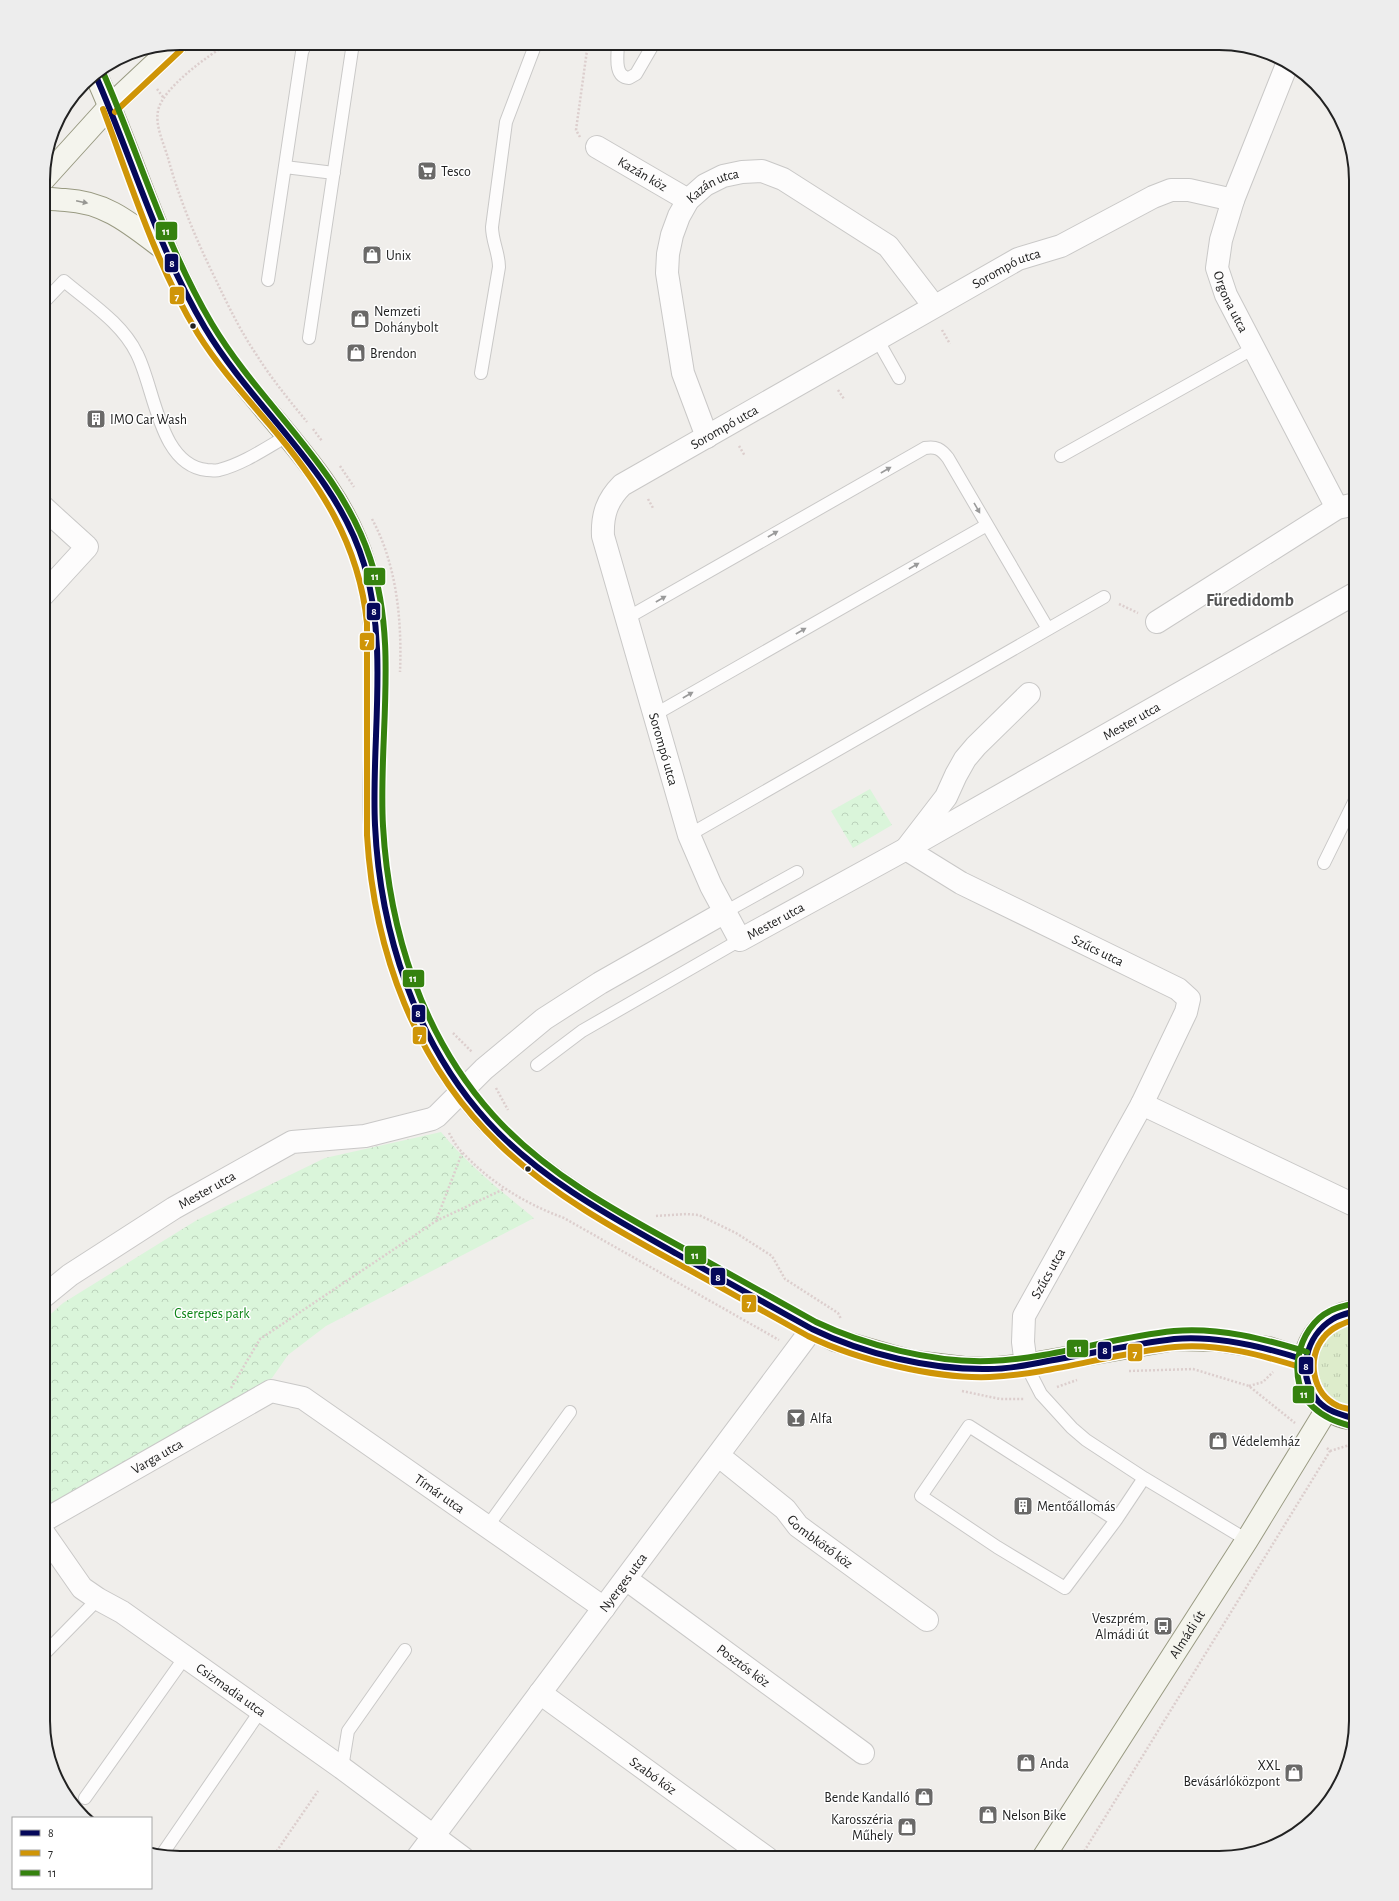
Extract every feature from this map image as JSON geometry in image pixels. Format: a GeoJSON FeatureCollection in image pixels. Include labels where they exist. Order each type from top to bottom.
{"type":"FeatureCollection","features":[{"type":"Feature","properties":{"kind":"street"},"geometry":{"type":"LineString","coordinates":[[50,172],[110,106],[169,50]]}},
{"type":"Feature","properties":{"kind":"street","name":"Orgona utca"},"geometry":{"type":"LineString","coordinates":[[1286,68],[1233,200],[1221,240],[1218,268],[1226,295],[1254,348],[1347,506]]}},
{"type":"Feature","properties":{"kind":"street"},"geometry":{"type":"LineString","coordinates":[[98,80],[110,106],[165,250],[207,332],[238,374],[316,470],[345,518],[363,561],[372,600],[376,642],[374,822],[378,874],[387,920],[398,963],[414,1006],[427,1035],[461,1090],[496,1129],[527,1157],[569,1189],[617,1221],[812,1329],[835,1340],[914,1362],[940,1366],[990,1369],[1026,1365],[1175,1339],[1218,1340],[1268,1348],[1305,1360]]}},
{"type":"Feature","properties":{"kind":"street","name":"Kazán köz"},"geometry":{"type":"LineString","coordinates":[[597,147],[688,200]]}},
{"type":"Feature","properties":{"kind":"street","name":"Kazán utca"},"geometry":{"type":"LineString","coordinates":[[707,437],[683,373],[667,273],[668,254],[672,235],[679,216],[688,200],[705,185],[723,176],[742,172],[762,171],[783,179],[888,246],[934,306]]}},
{"type":"Feature","properties":{"kind":"street","name":"Sorompó utca"},"geometry":{"type":"LineString","coordinates":[[725,912],[711,886],[689,835],[603,536],[602,524],[609,502],[622,485],[1009,263],[1028,255],[1061,246],[1153,197],[1171,190],[1189,190],[1233,200]]}},
{"type":"Feature","properties":{"kind":"street"},"geometry":{"type":"LineString","coordinates":[[50,199],[78,200],[102,206],[131,224],[165,250]]}},
{"type":"Feature","properties":{"kind":"street"},"geometry":{"type":"LineString","coordinates":[[1157,622],[1347,506]]}},
{"type":"Feature","properties":{"kind":"street"},"geometry":{"type":"LineString","coordinates":[[50,513],[87,547],[50,587]]}},
{"type":"Feature","properties":{"kind":"street","name":"Mester utca"},"geometry":{"type":"LineString","coordinates":[[50,1291],[70,1275],[174,1208],[292,1142],[365,1136],[432,1119],[437,1116],[461,1090],[518,1039],[570,1002],[725,912],[740,940],[906,849],[1349,597]]}},
{"type":"Feature","properties":{"kind":"street","name":"Mester utca"},"geometry":{"type":"LineString","coordinates":[[906,849],[946,797],[965,759],[976,746],[1030,694]]}},
{"type":"Feature","properties":{"kind":"street","name":"Szűcs utca"},"geometry":{"type":"LineString","coordinates":[[906,849],[961,883],[1178,989],[1189,999],[1186,1012],[1142,1104],[1024,1316],[1023,1342],[1026,1365]]}},
{"type":"Feature","properties":{"kind":"street"},"geometry":{"type":"LineString","coordinates":[[1142,1104],[1349,1203]]}},
{"type":"Feature","properties":{"kind":"street"},"geometry":{"type":"LineString","coordinates":[[1349,1313],[1336,1316],[1319,1328],[1309,1343],[1305,1360],[1306,1377],[1310,1390],[1316,1398],[1327,1409],[1338,1415],[1349,1417]]}},
{"type":"Feature","properties":{"kind":"street","name":"Nyerges utca"},"geometry":{"type":"LineString","coordinates":[[422,1851],[719,1456],[812,1329]]}},
{"type":"Feature","properties":{"kind":"street","name":"Varga utca"},"geometry":{"type":"LineString","coordinates":[[50,1517],[271,1391]]}},
{"type":"Feature","properties":{"kind":"street","name":"Tímár utca"},"geometry":{"type":"LineString","coordinates":[[271,1391],[303,1398],[604,1608]]}},
{"type":"Feature","properties":{"kind":"street","name":"Almádi út"},"geometry":{"type":"LineString","coordinates":[[1047,1851],[1247,1540],[1327,1409]]}},
{"type":"Feature","properties":{"kind":"street","name":"Gombkötő köz"},"geometry":{"type":"LineString","coordinates":[[719,1456],[785,1509],[798,1526],[927,1620]]}},
{"type":"Feature","properties":{"kind":"street","name":"Csizmadia utca"},"geometry":{"type":"LineString","coordinates":[[50,1542],[82,1588],[98,1599],[122,1612],[261,1710],[453,1851]]}},
{"type":"Feature","properties":{"kind":"street","name":"Posztós köz"},"geometry":{"type":"LineString","coordinates":[[626,1579],[863,1753]]}},
{"type":"Feature","properties":{"kind":"street","name":"Szabó köz"},"geometry":{"type":"LineString","coordinates":[[540,1693],[757,1851]]}},
{"type":"Feature","properties":{"kind":"lane"},"geometry":{"type":"LineString","coordinates":[[268,280],[303,50]]}},
{"type":"Feature","properties":{"kind":"lane"},"geometry":{"type":"LineString","coordinates":[[309,338],[352,50]]}},
{"type":"Feature","properties":{"kind":"lane"},"geometry":{"type":"LineString","coordinates":[[481,373],[499,267],[499,260],[492,234],[492,226],[506,122],[533,50]]}},
{"type":"Feature","properties":{"kind":"lane"},"geometry":{"type":"LineString","coordinates":[[618,50],[618,71],[621,76],[628,78],[636,74],[650,50]]}},
{"type":"Feature","properties":{"kind":"lane"},"geometry":{"type":"LineString","coordinates":[[285,167],[334,173]]}},
{"type":"Feature","properties":{"kind":"lane"},"geometry":{"type":"LineString","coordinates":[[50,296],[64,281],[125,333],[138,354],[160,420],[169,440],[180,458],[197,469],[218,471],[237,464],[287,436]]}},
{"type":"Feature","properties":{"kind":"lane"},"geometry":{"type":"LineString","coordinates":[[877,339],[899,378]]}},
{"type":"Feature","properties":{"kind":"lane"},"geometry":{"type":"LineString","coordinates":[[1061,456],[1254,348]]}},
{"type":"Feature","properties":{"kind":"lane"},"geometry":{"type":"LineString","coordinates":[[627,618],[925,448],[932,446],[943,451],[1048,629]]}},
{"type":"Feature","properties":{"kind":"lane"},"geometry":{"type":"LineString","coordinates":[[654,715],[987,525]]}},
{"type":"Feature","properties":{"kind":"lane"},"geometry":{"type":"LineString","coordinates":[[689,835],[1104,597]]}},
{"type":"Feature","properties":{"kind":"lane"},"geometry":{"type":"LineString","coordinates":[[1324,862],[1349,812]]}},
{"type":"Feature","properties":{"kind":"lane"},"geometry":{"type":"LineString","coordinates":[[725,912],[796,872]]}},
{"type":"Feature","properties":{"kind":"lane"},"geometry":{"type":"LineString","coordinates":[[537,1065],[582,1031],[740,940]]}},
{"type":"Feature","properties":{"kind":"lane"},"geometry":{"type":"LineString","coordinates":[[1026,1365],[1041,1394],[1072,1428],[1086,1440],[1144,1478],[1247,1540]]}},
{"type":"Feature","properties":{"kind":"lane"},"geometry":{"type":"LineString","coordinates":[[487,1526],[570,1412]]}},
{"type":"Feature","properties":{"kind":"lane"},"geometry":{"type":"LineString","coordinates":[[1116,1520],[969,1426],[921,1496],[997,1547],[1065,1588],[1116,1520],[1144,1478]]}},
{"type":"Feature","properties":{"kind":"lane"},"geometry":{"type":"LineString","coordinates":[[50,1649],[98,1599]]}},
{"type":"Feature","properties":{"kind":"lane"},"geometry":{"type":"LineString","coordinates":[[342,1768],[348,1731],[405,1650]]}},
{"type":"Feature","properties":{"kind":"lane"},"geometry":{"type":"LineString","coordinates":[[85,1798],[185,1657]]}},
{"type":"Feature","properties":{"kind":"lane"},"geometry":{"type":"LineString","coordinates":[[165,1850],[261,1710]]}},
{"type":"Feature","properties":{"kind":"path"},"geometry":{"type":"LineString","coordinates":[[219,50],[189,72],[163,96],[158,111],[158,124],[173,179],[224,299],[255,353],[282,392],[322,442]]}},
{"type":"Feature","properties":{"kind":"path"},"geometry":{"type":"LineString","coordinates":[[587,50],[576,130],[578,136],[597,147]]}},
{"type":"Feature","properties":{"kind":"path"},"geometry":{"type":"LineString","coordinates":[[942,330],[950,344]]}},
{"type":"Feature","properties":{"kind":"path"},"geometry":{"type":"LineString","coordinates":[[838,390],[844,399]]}},
{"type":"Feature","properties":{"kind":"path"},"geometry":{"type":"LineString","coordinates":[[739,446],[745,456]]}},
{"type":"Feature","properties":{"kind":"path"},"geometry":{"type":"LineString","coordinates":[[336,460],[357,492]]}},
{"type":"Feature","properties":{"kind":"path"},"geometry":{"type":"LineString","coordinates":[[648,499],[653,508]]}},
{"type":"Feature","properties":{"kind":"path"},"geometry":{"type":"LineString","coordinates":[[372,518],[389,563],[397,599],[401,649],[400,676]]}},
{"type":"Feature","properties":{"kind":"path"},"geometry":{"type":"LineString","coordinates":[[1104,597],[1157,622]]}},
{"type":"Feature","properties":{"kind":"path"},"geometry":{"type":"LineString","coordinates":[[451,1030],[470,1048],[512,1115]]}},
{"type":"Feature","properties":{"kind":"path"},"geometry":{"type":"LineString","coordinates":[[436,1221],[462,1153]]}},
{"type":"Feature","properties":{"kind":"path"},"geometry":{"type":"LineString","coordinates":[[227,1394],[260,1339],[436,1221],[504,1189]]}},
{"type":"Feature","properties":{"kind":"path"},"geometry":{"type":"LineString","coordinates":[[653,1216],[686,1214],[699,1215],[736,1233],[772,1256],[784,1279],[840,1316]]}},
{"type":"Feature","properties":{"kind":"path"},"geometry":{"type":"LineString","coordinates":[[1193,1369],[1249,1386],[1312,1435],[1330,1451]]}},
{"type":"Feature","properties":{"kind":"path"},"geometry":{"type":"LineString","coordinates":[[1249,1386],[1263,1382],[1274,1372]]}},
{"type":"Feature","properties":{"kind":"path"},"geometry":{"type":"LineString","coordinates":[[1084,1851],[1330,1451],[1349,1445]]}},
{"type":"Feature","properties":{"kind":"path"},"geometry":{"type":"LineString","coordinates":[[277,1851],[318,1791]]}},
{"type":"Feature","properties":{"kind":"green space"},"geometry":{"type":"Polygon","coordinates":[[[870,789],[892,825],[853,848],[831,811],[870,789]]]}},
{"type":"Feature","properties":{"kind":"green space","name":"Cserepes park"},"geometry":{"type":"Polygon","coordinates":[[[441,1132],[462,1156],[497,1188],[534,1218],[326,1326],[288,1355],[272,1378],[50,1505],[50,1315],[63,1303],[197,1220],[325,1158],[441,1132]]]}},
{"type":"Feature","properties":{"kind":"green space"},"geometry":{"type":"Polygon","coordinates":[[[1349,1326],[1349,1404],[1335,1399],[1327,1392],[1318,1372],[1320,1351],[1325,1341],[1339,1330],[1349,1326]]]}},
{"type":"Feature","properties":{"kind":"transit line","name":"7"},"geometry":{"type":"LineString","coordinates":[[115,112],[181,50]]}},
{"type":"Feature","properties":{"kind":"transit line","name":"11"},"geometry":{"type":"LineString","coordinates":[[104,75],[166,231],[195,294],[212,324],[232,354],[320,465],[340,494],[357,525],[370,558],[379,591],[384,624],[386,691],[382,793],[383,826],[393,904],[402,943],[414,980],[429,1017],[447,1051],[468,1084],[493,1115],[513,1136],[557,1172],[581,1189],[631,1219],[816,1322],[877,1345],[923,1356],[968,1361],[989,1361],[1035,1356],[1151,1334],[1191,1330],[1225,1332],[1242,1335],[1307,1352]]}},
{"type":"Feature","properties":{"kind":"transit line","name":"8"},"geometry":{"type":"LineString","coordinates":[[97,80],[159,235],[188,298],[205,328],[225,358],[314,470],[334,499],[351,531],[364,564],[376,628],[377,694],[374,793],[378,865],[384,905],[406,984],[421,1021],[440,1057],[462,1091],[488,1122],[508,1143],[553,1179],[602,1211],[812,1329],[853,1346],[876,1353],[898,1359],[944,1367],[996,1369],[1011,1368],[1142,1344],[1190,1338],[1224,1340],[1241,1343],[1305,1360]]}},
{"type":"Feature","properties":{"kind":"transit line","name":"7"},"geometry":{"type":"LineString","coordinates":[[103,109],[145,224],[169,280],[183,308],[198,334],[214,357],[288,446],[305,469],[334,516],[346,541],[363,594],[367,623],[367,835],[371,878],[379,921],[390,963],[404,1003],[422,1042],[444,1079],[470,1113],[500,1145],[542,1181],[588,1212],[636,1240],[808,1336],[849,1353],[873,1360],[945,1375],[990,1377],[1036,1372],[1152,1350],[1191,1346],[1224,1348],[1240,1351],[1303,1368]]}},
{"type":"Feature","properties":{"kind":"transit line","name":"11"},"geometry":{"type":"LineString","coordinates":[[1349,1304],[1330,1311],[1309,1329],[1303,1342],[1297,1370],[1299,1384],[1304,1396],[1313,1407],[1327,1417],[1349,1426]]}},
{"type":"Feature","properties":{"kind":"transit line","name":"8"},"geometry":{"type":"LineString","coordinates":[[1349,1313],[1335,1318],[1323,1326],[1310,1346],[1306,1368],[1307,1380],[1311,1391],[1318,1401],[1326,1408],[1349,1417]]}},
{"type":"Feature","properties":{"kind":"transit line","name":"7"},"geometry":{"type":"LineString","coordinates":[[1349,1321],[1338,1326],[1327,1334],[1318,1346],[1315,1355],[1314,1375],[1322,1393],[1329,1400],[1338,1406],[1349,1409]]}},
{"type":"Feature","properties":{"kind":"place","name":"Tesco"},"geometry":{"type":"Point","coordinates":[427,171]}},
{"type":"Feature","properties":{"kind":"place","name":"Unix"},"geometry":{"type":"Point","coordinates":[372,255]}},
{"type":"Feature","properties":{"kind":"place","name":"Nemzeti Dohánybolt"},"geometry":{"type":"Point","coordinates":[360,319]}},
{"type":"Feature","properties":{"kind":"place","name":"Brendon"},"geometry":{"type":"Point","coordinates":[356,353]}},
{"type":"Feature","properties":{"kind":"place","name":"IMO Car Wash"},"geometry":{"type":"Point","coordinates":[96,419]}},
{"type":"Feature","properties":{"kind":"place","name":"Alfa"},"geometry":{"type":"Point","coordinates":[796,1418]}},
{"type":"Feature","properties":{"kind":"place","name":"Védelemház"},"geometry":{"type":"Point","coordinates":[1218,1441]}},
{"type":"Feature","properties":{"kind":"place","name":"Mentőállomás"},"geometry":{"type":"Point","coordinates":[1023,1506]}},
{"type":"Feature","properties":{"kind":"place","name":"Veszprém, Almádi út"},"geometry":{"type":"Point","coordinates":[1163,1626]}},
{"type":"Feature","properties":{"kind":"place","name":"Anda"},"geometry":{"type":"Point","coordinates":[1026,1763]}},
{"type":"Feature","properties":{"kind":"place","name":"XXL Bevásárlóközpont"},"geometry":{"type":"Point","coordinates":[1294,1773]}},
{"type":"Feature","properties":{"kind":"place","name":"Bende Kandalló"},"geometry":{"type":"Point","coordinates":[924,1797]}},
{"type":"Feature","properties":{"kind":"place","name":"Nelson Bike"},"geometry":{"type":"Point","coordinates":[988,1815]}},
{"type":"Feature","properties":{"kind":"place","name":"Karosszéria Műhely"},"geometry":{"type":"Point","coordinates":[907,1827]}},
{"type":"Feature","properties":{"kind":"district","name":"Füredidomb"},"geometry":{"type":"Point","coordinates":[1250,600]}}]}
